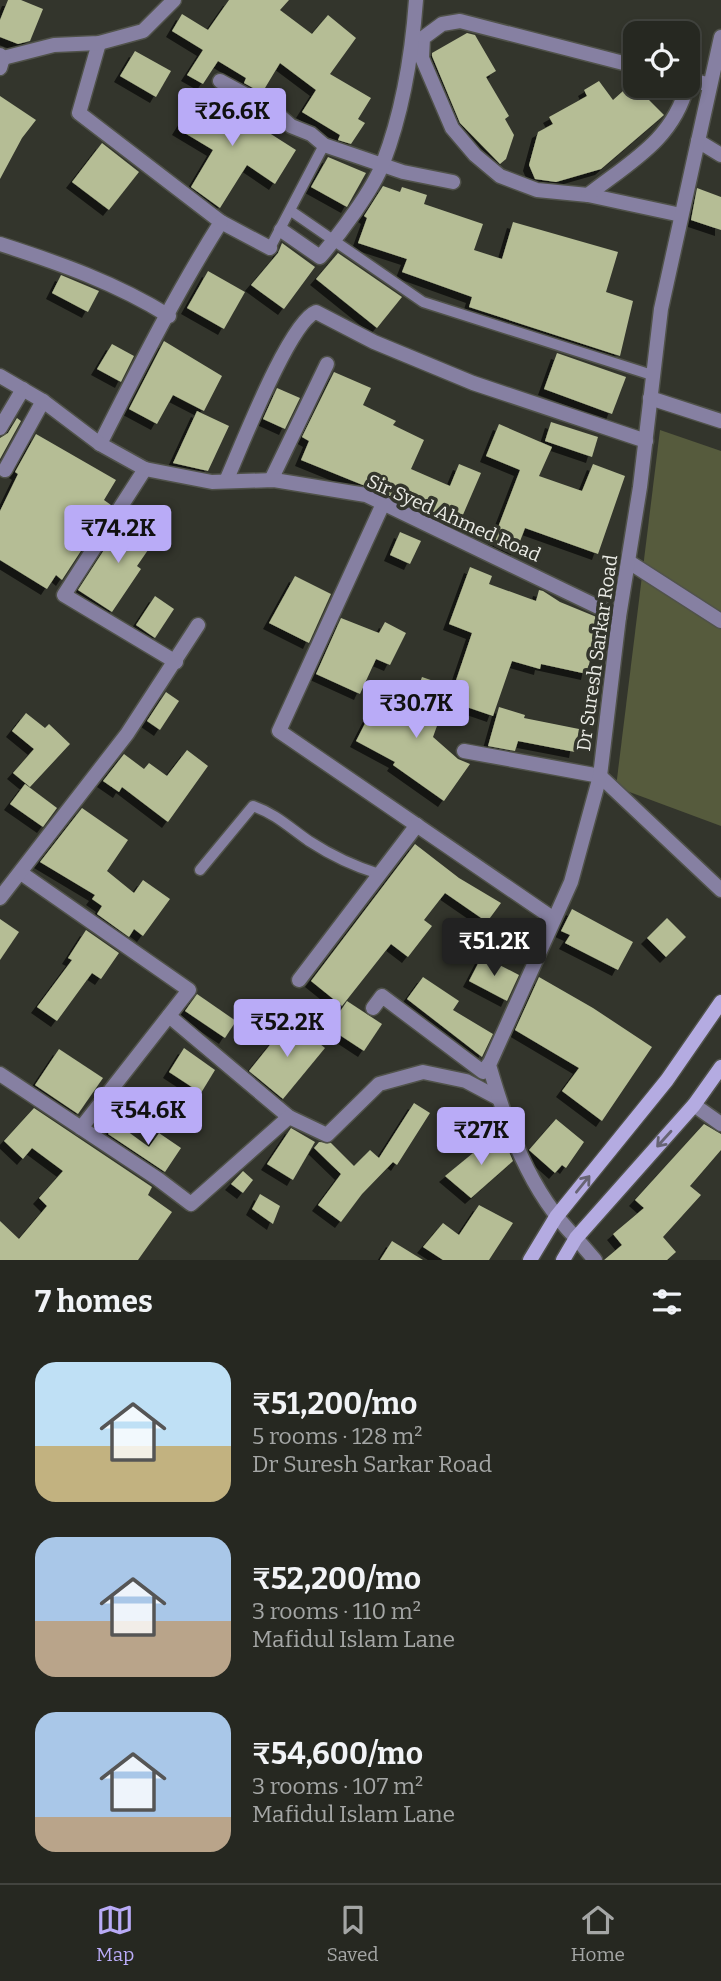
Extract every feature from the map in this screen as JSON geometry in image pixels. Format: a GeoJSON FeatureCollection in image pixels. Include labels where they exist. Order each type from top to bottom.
{"type":"FeatureCollection","features":[{"type":"Feature","properties":{"kind":"main road"},"geometry":{"type":"LineString","coordinates":[[530,1260],[556,1217],[667,1080],[721,1002]]}},
{"type":"Feature","properties":{"kind":"main road"},"geometry":{"type":"LineString","coordinates":[[563,1260],[576,1238],[694,1105],[721,1067]]}},
{"type":"Feature","properties":{"kind":"street"},"geometry":{"type":"LineString","coordinates":[[1,60],[54,45],[99,43],[143,31],[174,0]]}},
{"type":"Feature","properties":{"kind":"street"},"geometry":{"type":"LineString","coordinates":[[281,230],[320,257],[335,241],[383,165],[411,64],[416,0]]}},
{"type":"Feature","properties":{"kind":"street"},"geometry":{"type":"LineString","coordinates":[[623,62],[460,21],[442,24],[423,38],[422,58],[452,128],[475,155],[500,176],[537,190],[588,195],[681,215]]}},
{"type":"Feature","properties":{"kind":"street","name":"Dr Suresh Sarkar Road"},"geometry":{"type":"LineString","coordinates":[[489,1064],[571,882],[600,776],[619,617],[646,441],[661,309],[721,37]]}},
{"type":"Feature","properties":{"kind":"street"},"geometry":{"type":"LineString","coordinates":[[99,43],[79,113],[221,222],[270,248]]}},
{"type":"Feature","properties":{"kind":"street"},"geometry":{"type":"LineString","coordinates":[[220,81],[272,109],[291,126],[311,134],[324,145],[383,165],[453,181]]}},
{"type":"Feature","properties":{"kind":"street"},"geometry":{"type":"LineString","coordinates":[[700,84],[710,85]]}},
{"type":"Feature","properties":{"kind":"street"},"geometry":{"type":"LineString","coordinates":[[588,195],[663,136],[682,108],[684,98]]}},
{"type":"Feature","properties":{"kind":"street"},"geometry":{"type":"LineString","coordinates":[[698,141],[721,155]]}},
{"type":"Feature","properties":{"kind":"street"},"geometry":{"type":"LineString","coordinates":[[100,444],[169,316],[184,280],[221,222]]}},
{"type":"Feature","properties":{"kind":"street"},"geometry":{"type":"LineString","coordinates":[[0,244],[69,266],[137,296],[169,316]]}},
{"type":"Feature","properties":{"kind":"street"},"geometry":{"type":"LineString","coordinates":[[226,481],[263,396],[292,339],[303,321],[316,312],[374,342],[473,383],[646,441]]}},
{"type":"Feature","properties":{"kind":"street"},"geometry":{"type":"LineString","coordinates":[[271,480],[327,364]]}},
{"type":"Feature","properties":{"kind":"street","name":"Sir Syed Ahmed Road"},"geometry":{"type":"LineString","coordinates":[[0,376],[43,401],[100,444],[145,469],[212,482],[271,480],[366,495],[382,506],[450,534],[619,617]]}},
{"type":"Feature","properties":{"kind":"street"},"geometry":{"type":"LineString","coordinates":[[0,428],[23,389]]}},
{"type":"Feature","properties":{"kind":"street"},"geometry":{"type":"LineString","coordinates":[[650,398],[721,422]]}},
{"type":"Feature","properties":{"kind":"street"},"geometry":{"type":"LineString","coordinates":[[5,470],[43,401]]}},
{"type":"Feature","properties":{"kind":"street"},"geometry":{"type":"LineString","coordinates":[[145,469],[64,595],[176,662]]}},
{"type":"Feature","properties":{"kind":"street"},"geometry":{"type":"LineString","coordinates":[[382,506],[279,731],[554,919]]}},
{"type":"Feature","properties":{"kind":"street"},"geometry":{"type":"LineString","coordinates":[[629,562],[721,621]]}},
{"type":"Feature","properties":{"kind":"street"},"geometry":{"type":"LineString","coordinates":[[0,898],[127,734],[198,625]]}},
{"type":"Feature","properties":{"kind":"street"},"geometry":{"type":"LineString","coordinates":[[464,751],[600,776],[721,890]]}},
{"type":"Feature","properties":{"kind":"street"},"geometry":{"type":"LineString","coordinates":[[299,980],[416,825]]}},
{"type":"Feature","properties":{"kind":"street"},"geometry":{"type":"LineString","coordinates":[[22,873],[189,990],[81,1128]]}},
{"type":"Feature","properties":{"kind":"street"},"geometry":{"type":"LineString","coordinates":[[373,1008],[382,996],[483,1072],[489,1064]]}},
{"type":"Feature","properties":{"kind":"street"},"geometry":{"type":"LineString","coordinates":[[169,1016],[289,1117],[327,1135],[379,1084],[423,1072],[466,1081],[498,1098]]}},
{"type":"Feature","properties":{"kind":"street"},"geometry":{"type":"LineString","coordinates":[[489,1064],[498,1098],[528,1174],[556,1217],[596,1260]]}},
{"type":"Feature","properties":{"kind":"street"},"geometry":{"type":"LineString","coordinates":[[0,1074],[191,1205],[289,1117]]}},
{"type":"Feature","properties":{"kind":"street"},"geometry":{"type":"LineString","coordinates":[[694,1105],[721,1124]]}},
{"type":"Feature","properties":{"kind":"lane"},"geometry":{"type":"LineString","coordinates":[[270,248],[324,145]]}},
{"type":"Feature","properties":{"kind":"lane"},"geometry":{"type":"LineString","coordinates":[[291,211],[423,302],[652,375]]}},
{"type":"Feature","properties":{"kind":"lane"},"geometry":{"type":"LineString","coordinates":[[200,870],[253,806],[272,813],[306,839],[345,863],[379,874]]}},
{"type":"Feature","properties":{"kind":"green space"},"geometry":{"type":"Polygon","coordinates":[[[660,430],[721,451],[721,826],[616,787],[660,430]]]}},
{"type":"Feature","properties":{"kind":"building"},"geometry":{"type":"Polygon","coordinates":[[[8,0],[21,0],[43,9],[30,41],[18,44],[0,37],[0,20],[8,0]]]}},
{"type":"Feature","properties":{"kind":"building"},"geometry":{"type":"Polygon","coordinates":[[[229,0],[289,0],[280,10],[312,34],[328,15],[356,38],[330,74],[371,98],[358,119],[365,123],[351,144],[338,140],[340,135],[302,112],[316,90],[280,63],[262,93],[244,83],[246,78],[218,61],[203,84],[187,75],[203,50],[172,31],[182,14],[208,30],[229,0]]]}},
{"type":"Feature","properties":{"kind":"building"},"geometry":{"type":"Polygon","coordinates":[[[467,33],[475,35],[496,71],[486,77],[509,116],[505,119],[514,135],[506,159],[500,164],[460,123],[432,56],[432,53],[467,33]]]}},
{"type":"Feature","properties":{"kind":"building"},"geometry":{"type":"Polygon","coordinates":[[[135,51],[171,71],[156,97],[120,76],[135,51]]]}},
{"type":"Feature","properties":{"kind":"building"},"geometry":{"type":"Polygon","coordinates":[[[599,81],[613,100],[623,91],[623,98],[647,98],[664,115],[601,169],[556,182],[535,179],[529,165],[538,132],[553,124],[549,117],[587,96],[584,90],[599,81]]]}},
{"type":"Feature","properties":{"kind":"building"},"geometry":{"type":"Polygon","coordinates":[[[202,90],[296,150],[275,184],[247,165],[220,208],[191,187],[213,150],[178,129],[202,90]]]}},
{"type":"Feature","properties":{"kind":"building"},"geometry":{"type":"Polygon","coordinates":[[[0,96],[36,120],[22,138],[0,179],[0,96]]]}},
{"type":"Feature","properties":{"kind":"building"},"geometry":{"type":"Polygon","coordinates":[[[102,143],[139,172],[109,210],[72,182],[102,143]]]}},
{"type":"Feature","properties":{"kind":"building"},"geometry":{"type":"Polygon","coordinates":[[[328,157],[366,173],[347,207],[311,187],[328,157]]]}},
{"type":"Feature","properties":{"kind":"building"},"geometry":{"type":"Polygon","coordinates":[[[383,186],[400,192],[402,187],[427,195],[424,204],[483,224],[474,250],[502,259],[513,222],[618,252],[606,292],[633,301],[620,356],[469,307],[472,297],[402,272],[407,259],[358,243],[367,218],[364,216],[383,186]]]}},
{"type":"Feature","properties":{"kind":"building"},"geometry":{"type":"Polygon","coordinates":[[[697,188],[721,197],[721,230],[691,220],[697,188]]]}},
{"type":"Feature","properties":{"kind":"building"},"geometry":{"type":"Polygon","coordinates":[[[282,243],[315,267],[284,309],[251,285],[278,253],[282,243]]]}},
{"type":"Feature","properties":{"kind":"building"},"geometry":{"type":"Polygon","coordinates":[[[338,253],[402,297],[377,328],[316,279],[338,253]]]}},
{"type":"Feature","properties":{"kind":"building"},"geometry":{"type":"Polygon","coordinates":[[[208,271],[245,292],[224,329],[187,308],[208,271]]]}},
{"type":"Feature","properties":{"kind":"building"},"geometry":{"type":"Polygon","coordinates":[[[61,275],[99,291],[88,312],[52,293],[61,275]]]}},
{"type":"Feature","properties":{"kind":"building"},"geometry":{"type":"Polygon","coordinates":[[[164,341],[222,376],[204,411],[173,395],[157,424],[129,409],[164,341]]]}},
{"type":"Feature","properties":{"kind":"building"},"geometry":{"type":"Polygon","coordinates":[[[112,344],[134,356],[121,382],[97,369],[112,344]]]}},
{"type":"Feature","properties":{"kind":"building"},"geometry":{"type":"Polygon","coordinates":[[[557,353],[626,377],[612,414],[544,389],[557,353]]]}},
{"type":"Feature","properties":{"kind":"building"},"geometry":{"type":"Polygon","coordinates":[[[334,372],[371,388],[363,405],[396,421],[393,425],[424,440],[411,469],[450,486],[459,464],[481,473],[459,524],[301,460],[309,441],[302,437],[334,372]]]}},
{"type":"Feature","properties":{"kind":"building"},"geometry":{"type":"Polygon","coordinates":[[[277,388],[300,398],[285,429],[263,419],[277,388]]]}},
{"type":"Feature","properties":{"kind":"building"},"geometry":{"type":"Polygon","coordinates":[[[197,411],[229,426],[208,471],[173,463],[197,411]]]}},
{"type":"Feature","properties":{"kind":"building"},"geometry":{"type":"Polygon","coordinates":[[[17,418],[21,421],[0,459],[0,438],[8,433],[17,418]]]}},
{"type":"Feature","properties":{"kind":"building"},"geometry":{"type":"Polygon","coordinates":[[[551,422],[598,437],[592,457],[545,441],[551,422]]]}},
{"type":"Feature","properties":{"kind":"building"},"geometry":{"type":"Polygon","coordinates":[[[499,424],[552,447],[539,476],[582,491],[593,464],[625,476],[598,554],[525,528],[516,552],[492,543],[520,470],[486,456],[499,424]]]}},
{"type":"Feature","properties":{"kind":"building"},"geometry":{"type":"Polygon","coordinates":[[[36,434],[116,480],[104,500],[111,505],[62,580],[56,575],[47,589],[0,560],[0,511],[18,474],[15,472],[36,434]]]}},
{"type":"Feature","properties":{"kind":"building"},"geometry":{"type":"Polygon","coordinates":[[[126,516],[157,537],[137,566],[141,569],[112,612],[78,590],[126,516]]]}},
{"type":"Feature","properties":{"kind":"building"},"geometry":{"type":"Polygon","coordinates":[[[400,532],[421,541],[410,564],[390,555],[400,532]]]}},
{"type":"Feature","properties":{"kind":"building"},"geometry":{"type":"Polygon","coordinates":[[[470,567],[492,576],[489,584],[536,601],[539,590],[543,591],[560,602],[599,618],[587,674],[541,664],[540,669],[512,661],[493,716],[449,701],[472,633],[449,624],[470,567]]]}},
{"type":"Feature","properties":{"kind":"building"},"geometry":{"type":"Polygon","coordinates":[[[295,576],[331,594],[309,643],[269,623],[295,576]]]}},
{"type":"Feature","properties":{"kind":"building"},"geometry":{"type":"Polygon","coordinates":[[[155,596],[174,609],[155,638],[136,625],[155,596]]]}},
{"type":"Feature","properties":{"kind":"building"},"geometry":{"type":"Polygon","coordinates":[[[341,618],[379,633],[385,622],[406,633],[390,665],[376,659],[360,694],[316,674],[341,618]]]}},
{"type":"Feature","properties":{"kind":"building"},"geometry":{"type":"Polygon","coordinates":[[[422,677],[451,687],[433,737],[458,759],[470,764],[444,801],[393,765],[395,762],[356,741],[376,702],[407,718],[422,677]]]}},
{"type":"Feature","properties":{"kind":"building"},"geometry":{"type":"Polygon","coordinates":[[[166,692],[179,701],[160,730],[147,721],[166,692]]]}},
{"type":"Feature","properties":{"kind":"building"},"geometry":{"type":"Polygon","coordinates":[[[499,707],[525,715],[524,718],[579,729],[575,752],[518,741],[515,751],[488,746],[499,707]]]}},
{"type":"Feature","properties":{"kind":"building"},"geometry":{"type":"Polygon","coordinates":[[[26,713],[45,728],[49,724],[70,744],[30,787],[13,773],[34,749],[12,731],[26,713]]]}},
{"type":"Feature","properties":{"kind":"building"},"geometry":{"type":"Polygon","coordinates":[[[187,750],[208,766],[168,822],[122,787],[119,792],[103,781],[124,754],[144,769],[149,763],[167,776],[187,750]]]}},
{"type":"Feature","properties":{"kind":"building"},"geometry":{"type":"Polygon","coordinates":[[[25,784],[57,808],[43,827],[10,804],[25,784]]]}},
{"type":"Feature","properties":{"kind":"building"},"geometry":{"type":"Polygon","coordinates":[[[82,808],[128,840],[107,871],[134,893],[143,880],[170,899],[143,936],[134,929],[129,937],[97,914],[102,906],[92,899],[95,895],[40,862],[82,808]]]}},
{"type":"Feature","properties":{"kind":"building"},"geometry":{"type":"Polygon","coordinates":[[[415,844],[459,878],[501,903],[487,922],[445,893],[424,920],[432,926],[408,957],[391,944],[342,1006],[311,981],[415,844]]]}},
{"type":"Feature","properties":{"kind":"building"},"geometry":{"type":"Polygon","coordinates":[[[572,909],[633,942],[618,970],[565,943],[570,935],[561,931],[572,909]]]}},
{"type":"Feature","properties":{"kind":"building"},"geometry":{"type":"Polygon","coordinates":[[[667,918],[686,937],[666,957],[647,938],[667,918]]]}},
{"type":"Feature","properties":{"kind":"building"},"geometry":{"type":"Polygon","coordinates":[[[0,919],[19,932],[0,960],[0,919]]]}},
{"type":"Feature","properties":{"kind":"building"},"geometry":{"type":"Polygon","coordinates":[[[86,930],[119,953],[101,979],[92,973],[57,1021],[37,1007],[72,960],[68,958],[86,930]]]}},
{"type":"Feature","properties":{"kind":"building"},"geometry":{"type":"Polygon","coordinates":[[[482,956],[519,975],[507,1001],[469,981],[482,956]]]}},
{"type":"Feature","properties":{"kind":"building"},"geometry":{"type":"Polygon","coordinates":[[[423,977],[459,1001],[453,1010],[493,1034],[482,1057],[407,999],[423,977]]]}},
{"type":"Feature","properties":{"kind":"building"},"geometry":{"type":"Polygon","coordinates":[[[539,977],[652,1047],[602,1121],[562,1091],[579,1068],[515,1030],[539,977]]]}},
{"type":"Feature","properties":{"kind":"building"},"geometry":{"type":"Polygon","coordinates":[[[197,994],[236,1021],[225,1038],[185,1011],[197,994]]]}},
{"type":"Feature","properties":{"kind":"building"},"geometry":{"type":"Polygon","coordinates":[[[347,1001],[382,1024],[364,1051],[329,1028],[347,1001]]]}},
{"type":"Feature","properties":{"kind":"building"},"geometry":{"type":"Polygon","coordinates":[[[290,1020],[325,1048],[283,1099],[249,1071],[290,1020]]]}},
{"type":"Feature","properties":{"kind":"building"},"geometry":{"type":"Polygon","coordinates":[[[184,1048],[215,1070],[201,1093],[169,1072],[184,1048]]]}},
{"type":"Feature","properties":{"kind":"building"},"geometry":{"type":"Polygon","coordinates":[[[59,1049],[103,1078],[78,1114],[35,1085],[59,1049]]]}},
{"type":"Feature","properties":{"kind":"building"},"geometry":{"type":"Polygon","coordinates":[[[414,1103],[430,1113],[397,1165],[393,1162],[362,1194],[341,1222],[318,1205],[341,1174],[314,1148],[319,1142],[331,1143],[354,1166],[370,1150],[379,1158],[414,1103]]]}},
{"type":"Feature","properties":{"kind":"building"},"geometry":{"type":"Polygon","coordinates":[[[34,1108],[152,1187],[148,1195],[172,1212],[138,1260],[0,1260],[0,1221],[19,1239],[47,1206],[39,1198],[63,1171],[32,1148],[23,1159],[4,1141],[34,1108]]]}},
{"type":"Feature","properties":{"kind":"building"},"geometry":{"type":"Polygon","coordinates":[[[556,1119],[584,1142],[566,1168],[562,1165],[555,1173],[529,1150],[556,1119]]]}},
{"type":"Feature","properties":{"kind":"building"},"geometry":{"type":"Polygon","coordinates":[[[116,1123],[149,1147],[159,1133],[181,1148],[165,1172],[108,1134],[116,1123]]]}},
{"type":"Feature","properties":{"kind":"building"},"geometry":{"type":"Polygon","coordinates":[[[704,1124],[721,1134],[721,1150],[690,1186],[701,1195],[663,1237],[676,1252],[667,1260],[604,1260],[622,1245],[613,1234],[644,1208],[635,1200],[704,1124]]]}},
{"type":"Feature","properties":{"kind":"building"},"geometry":{"type":"Polygon","coordinates":[[[291,1128],[315,1142],[293,1180],[267,1164],[291,1128]]]}},
{"type":"Feature","properties":{"kind":"building"},"geometry":{"type":"Polygon","coordinates":[[[495,1135],[507,1147],[513,1161],[471,1198],[445,1176],[495,1135]]]}},
{"type":"Feature","properties":{"kind":"building"},"geometry":{"type":"Polygon","coordinates":[[[243,1171],[253,1180],[243,1193],[231,1184],[243,1171]]]}},
{"type":"Feature","properties":{"kind":"building"},"geometry":{"type":"Polygon","coordinates":[[[260,1194],[280,1206],[273,1224],[252,1209],[260,1194]]]}},
{"type":"Feature","properties":{"kind":"building"},"geometry":{"type":"Polygon","coordinates":[[[479,1205],[513,1223],[489,1260],[443,1260],[423,1247],[443,1223],[459,1235],[479,1205]]]}},
{"type":"Feature","properties":{"kind":"building"},"geometry":{"type":"Polygon","coordinates":[[[392,1241],[423,1260],[380,1260],[392,1241]]]}}]}
